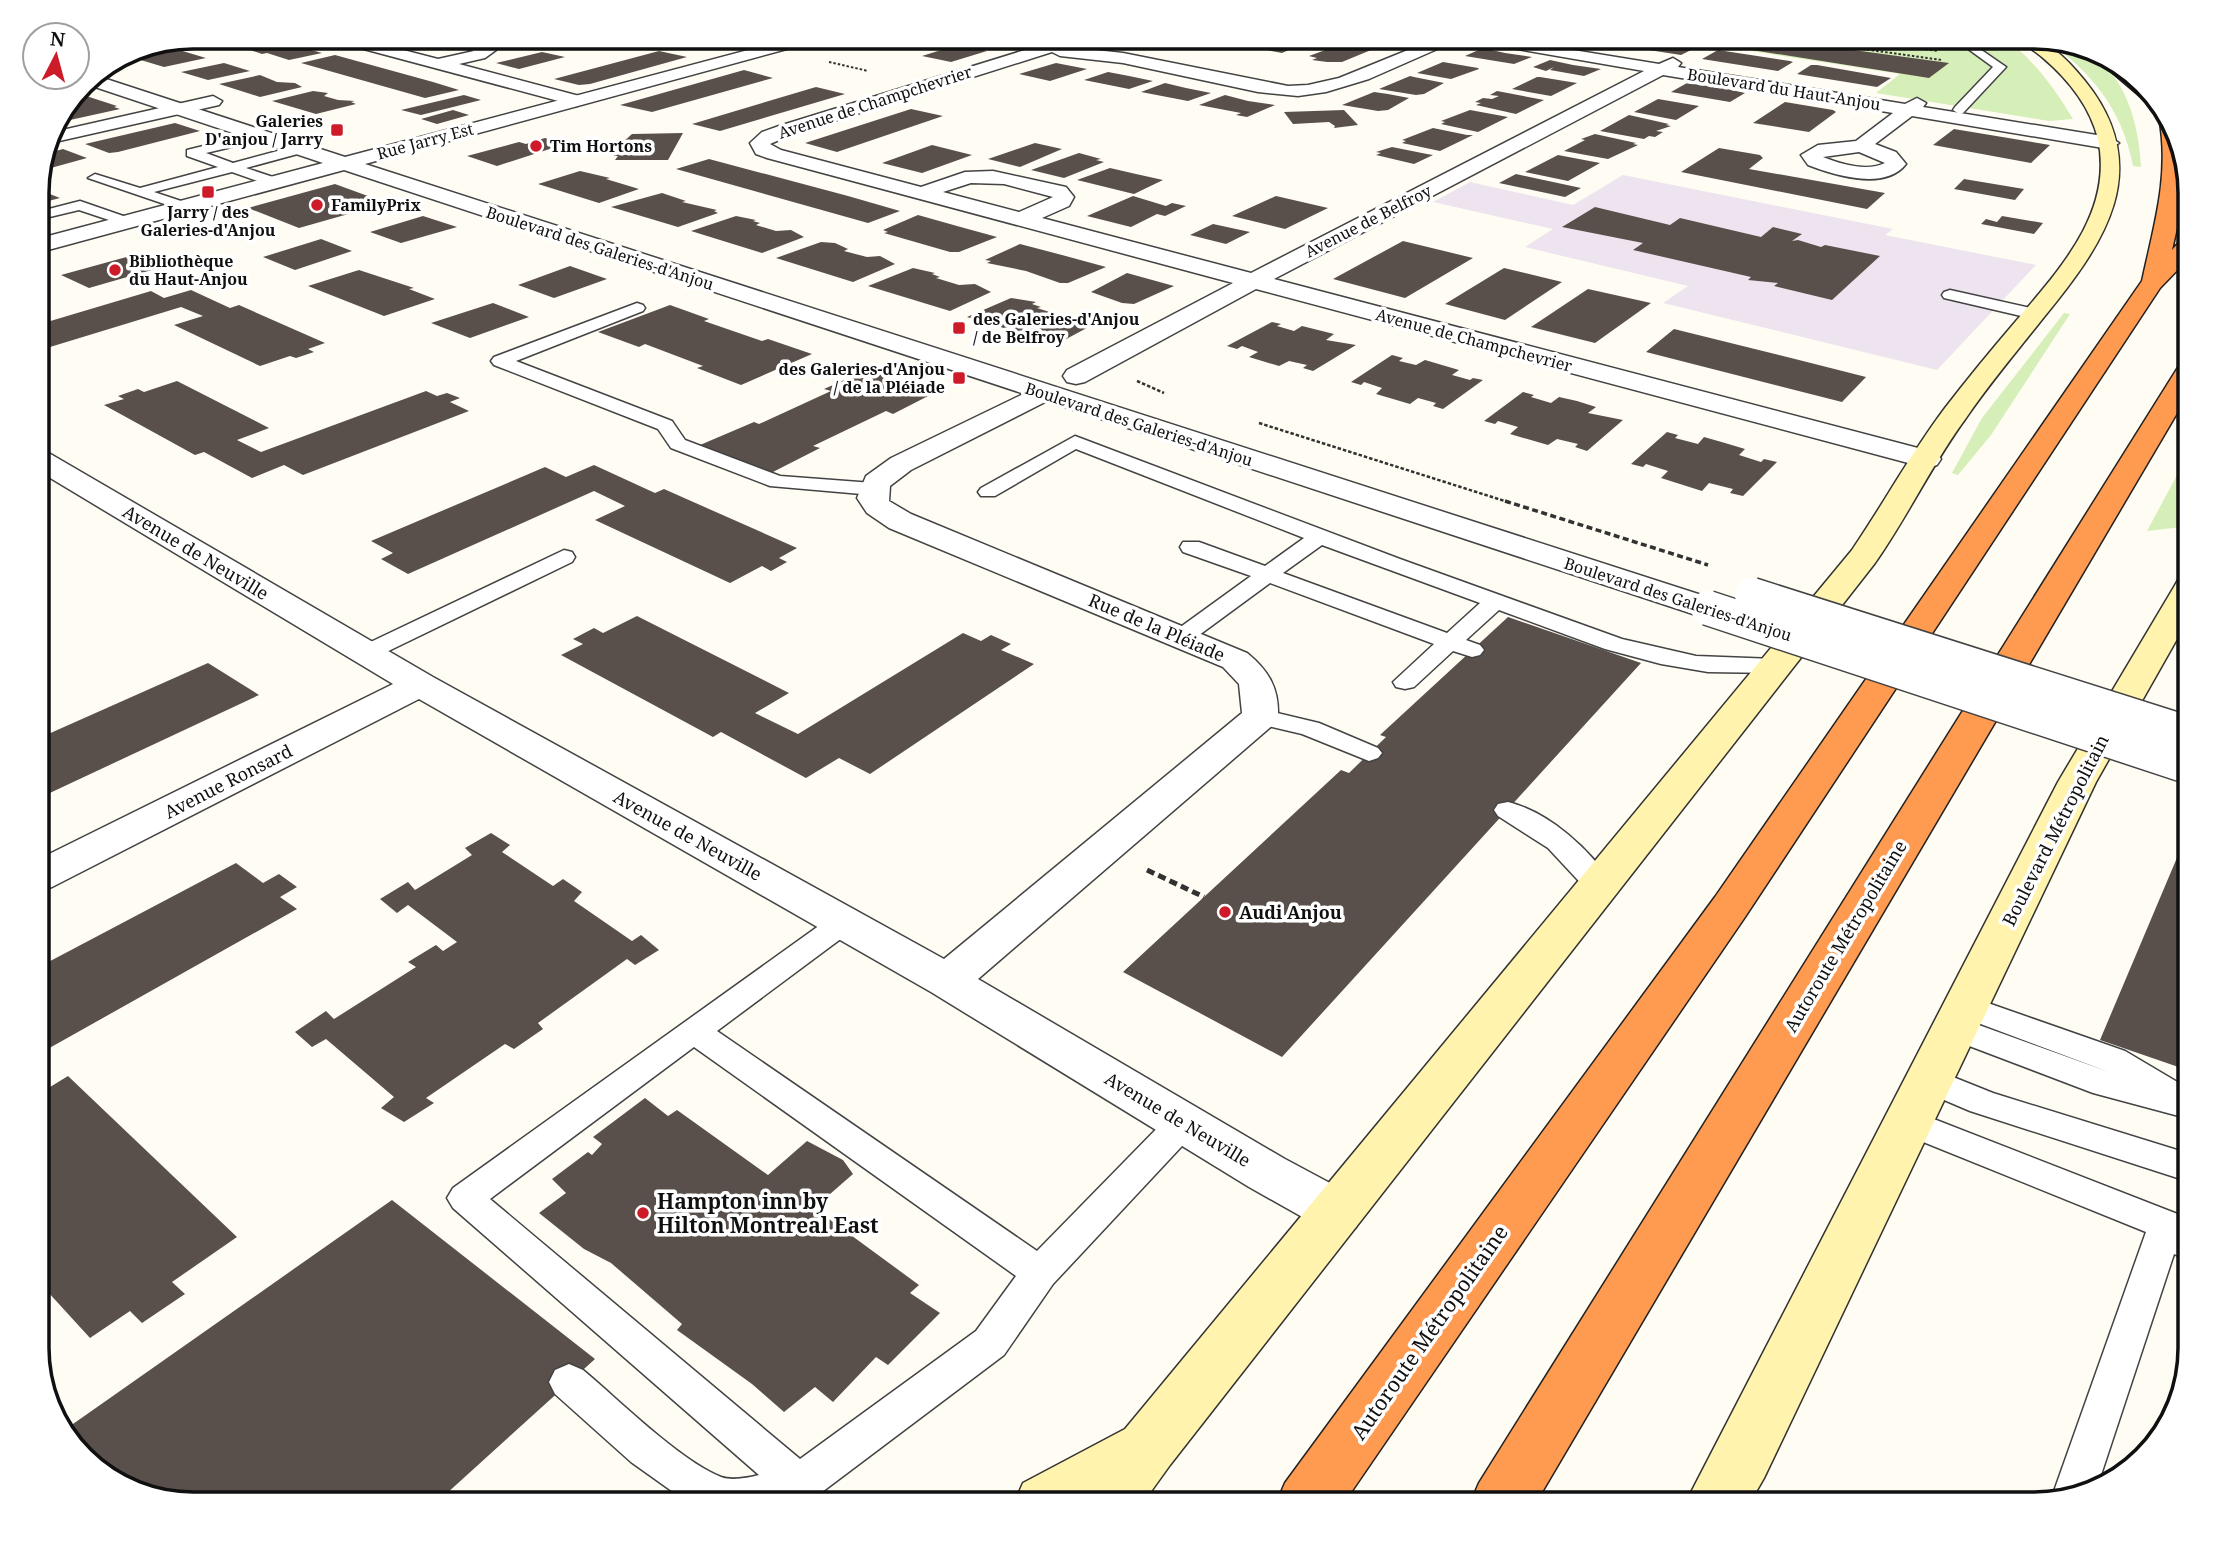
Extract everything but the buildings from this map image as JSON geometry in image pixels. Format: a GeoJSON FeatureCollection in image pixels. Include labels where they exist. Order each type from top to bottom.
{"type":"FeatureCollection","features":[{"type":"Feature","properties":{"kind":"highway"},"geometry":{"type":"LineString","coordinates":[[2152,283],[2174,183],[2175,164]]}},
{"type":"Feature","properties":{"kind":"highway"},"geometry":{"type":"LineString","coordinates":[[2152,283],[2178,256]]}},
{"type":"Feature","properties":{"kind":"highway","name":"Autoroute Métropolitaine"},"geometry":{"type":"LineString","coordinates":[[1315,1492],[1730,906],[2152,283]]}},
{"type":"Feature","properties":{"kind":"highway","name":"Autoroute Métropolitaine"},"geometry":{"type":"LineString","coordinates":[[1508,1492],[2178,389]]}},
{"type":"Feature","properties":{"kind":"main road"},"geometry":{"type":"LineString","coordinates":[[1115,1492],[1149,1445],[1864,556],[1966,398],[2075,263],[2104,210],[2111,177],[2108,138],[2092,103],[2076,81],[2041,49]]}},
{"type":"Feature","properties":{"kind":"main road","name":"Boulevard Métropolitain"},"geometry":{"type":"LineString","coordinates":[[1732,1489],[1918,1100],[2077,782],[2178,608]]}},
{"type":"Feature","properties":{"kind":"main road"},"geometry":{"type":"LineString","coordinates":[[1066,1492],[1149,1445]]}},
{"type":"Feature","properties":{"kind":"street"},"geometry":{"type":"LineString","coordinates":[[382,49],[577,101]]}},
{"type":"Feature","properties":{"kind":"street"},"geometry":{"type":"LineString","coordinates":[[439,64],[479,55],[487,49]]}},
{"type":"Feature","properties":{"kind":"street","name":"Rue Jarry Est"},"geometry":{"type":"LineString","coordinates":[[49,243],[770,49]]}},
{"type":"Feature","properties":{"kind":"street","name":"Avenue de Champchevrier"},"geometry":{"type":"LineString","coordinates":[[1046,49],[786,130],[760,143],[763,150],[774,155],[1927,459]]}},
{"type":"Feature","properties":{"kind":"street","name":"Avenue de Champchevrier"},"geometry":{"type":"LineString","coordinates":[[1037,52],[1088,53],[1278,90],[1308,90],[1357,76],[1423,49]]}},
{"type":"Feature","properties":{"kind":"street","name":"Boulevard du Haut-Anjou"},"geometry":{"type":"LineString","coordinates":[[1549,49],[1667,66]]}},
{"type":"Feature","properties":{"kind":"street","name":"Boulevard du Haut-Anjou"},"geometry":{"type":"LineString","coordinates":[[1575,49],[2108,138]]}},
{"type":"Feature","properties":{"kind":"street","name":"Avenue de Belfroy"},"geometry":{"type":"LineString","coordinates":[[1057,380],[1254,282],[1667,66]]}},
{"type":"Feature","properties":{"kind":"street"},"geometry":{"type":"LineString","coordinates":[[119,70],[413,164]]}},
{"type":"Feature","properties":{"kind":"street","name":"Avenue de Champchevrier"},"geometry":{"type":"LineString","coordinates":[[1316,73],[1357,76]]}},
{"type":"Feature","properties":{"kind":"street","name":"Boulevard des Galeries-d'Anjou"},"geometry":{"type":"LineString","coordinates":[[100,83],[344,163],[1057,380],[2178,730]]}},
{"type":"Feature","properties":{"kind":"street"},"geometry":{"type":"LineString","coordinates":[[61,136],[213,101]]}},
{"type":"Feature","properties":{"kind":"street"},"geometry":{"type":"LineString","coordinates":[[1861,146],[1912,107]]}},
{"type":"Feature","properties":{"kind":"street","name":"Boulevard du Haut-Anjou"},"geometry":{"type":"LineString","coordinates":[[1912,107],[1959,110],[2108,138]]}},
{"type":"Feature","properties":{"kind":"street"},"geometry":{"type":"LineString","coordinates":[[922,193],[968,177],[986,176],[1059,191],[1064,197],[1062,202],[1022,219]]}},
{"type":"Feature","properties":{"kind":"street"},"geometry":{"type":"LineString","coordinates":[[873,489],[882,476],[901,464],[1057,380]]}},
{"type":"Feature","properties":{"kind":"street","name":"Avenue de Neuville"},"geometry":{"type":"LineString","coordinates":[[49,465],[420,685],[947,981],[1338,1212]]}},
{"type":"Feature","properties":{"kind":"street","name":"Rue de la Pléiade"},"geometry":{"type":"LineString","coordinates":[[873,489],[872,498],[878,507],[900,522],[1183,636],[1235,660],[1249,671],[1259,686],[1261,717]]}},
{"type":"Feature","properties":{"kind":"street","name":"Boulevard des Galeries-d'Anjou"},"geometry":{"type":"LineString","coordinates":[[1716,587],[2178,762]]}},
{"type":"Feature","properties":{"kind":"street","name":"Avenue Ronsard"},"geometry":{"type":"LineString","coordinates":[[49,871],[420,685]]}},
{"type":"Feature","properties":{"kind":"street"},"geometry":{"type":"LineString","coordinates":[[947,981],[1261,717]]}},
{"type":"Feature","properties":{"kind":"lane"},"geometry":{"type":"LineString","coordinates":[[1959,110],[2000,67],[1975,49]]}},
{"type":"Feature","properties":{"kind":"lane"},"geometry":{"type":"LineString","coordinates":[[260,136],[192,153],[274,182]]}},
{"type":"Feature","properties":{"kind":"lane"},"geometry":{"type":"LineString","coordinates":[[140,192],[300,149]]}},
{"type":"Feature","properties":{"kind":"lane"},"geometry":{"type":"LineString","coordinates":[[95,178],[182,206]]}},
{"type":"Feature","properties":{"kind":"lane"},"geometry":{"type":"LineString","coordinates":[[49,213],[80,205],[127,222]]}},
{"type":"Feature","properties":{"kind":"lane"},"geometry":{"type":"LineString","coordinates":[[1950,295],[2034,314]]}},
{"type":"Feature","properties":{"kind":"lane"},"geometry":{"type":"LineString","coordinates":[[637,308],[500,361],[665,425],[678,444],[778,482],[873,489]]}},
{"type":"Feature","properties":{"kind":"lane"},"geometry":{"type":"LineString","coordinates":[[988,492],[1076,442],[1322,535],[1379,560],[1670,659],[1729,666],[1775,666]]}},
{"type":"Feature","properties":{"kind":"lane"},"geometry":{"type":"LineString","coordinates":[[1183,636],[1322,535]]}},
{"type":"Feature","properties":{"kind":"lane"},"geometry":{"type":"LineString","coordinates":[[1191,547],[1472,650]]}},
{"type":"Feature","properties":{"kind":"lane"},"geometry":{"type":"LineString","coordinates":[[366,653],[564,557]]}},
{"type":"Feature","properties":{"kind":"lane"},"geometry":{"type":"LineString","coordinates":[[1405,682],[1496,601]]}},
{"type":"Feature","properties":{"kind":"lane"},"geometry":{"type":"LineString","coordinates":[[1261,717],[1310,727],[1369,753]]}},
{"type":"Feature","properties":{"kind":"lane"},"geometry":{"type":"LineString","coordinates":[[1508,810],[1554,836],[1572,852],[1599,885]]}},
{"type":"Feature","properties":{"kind":"lane"},"geometry":{"type":"LineString","coordinates":[[799,1484],[465,1198],[844,922]]}},
{"type":"Feature","properties":{"kind":"lane"},"geometry":{"type":"LineString","coordinates":[[1960,1017],[2105,1084],[2161,1082],[2178,1095]]}},
{"type":"Feature","properties":{"kind":"lane"},"geometry":{"type":"LineString","coordinates":[[694,1031],[1041,1273]]}},
{"type":"Feature","properties":{"kind":"lane"},"geometry":{"type":"LineString","coordinates":[[1918,1100],[1982,1102],[2178,1164]]}},
{"type":"Feature","properties":{"kind":"lane"},"geometry":{"type":"LineString","coordinates":[[1918,1100],[2178,1230]]}},
{"type":"Feature","properties":{"kind":"lane"},"geometry":{"type":"LineString","coordinates":[[769,1492],[799,1484],[990,1343],[1041,1273],[1184,1122]]}},
{"type":"Feature","properties":{"kind":"lane"},"geometry":{"type":"LineString","coordinates":[[2077,1485],[2138,1302],[2178,1241]]}},
{"type":"Feature","properties":{"kind":"lane"},"geometry":{"type":"LineString","coordinates":[[569,1382],[692,1485],[709,1492]]}},
{"type":"Feature","properties":{"kind":"path"},"geometry":{"type":"LineString","coordinates":[[1862,49],[1948,61]]}},
{"type":"Feature","properties":{"kind":"path"},"geometry":{"type":"LineString","coordinates":[[1926,49],[1941,51]]}},
{"type":"Feature","properties":{"kind":"path"},"geometry":{"type":"LineString","coordinates":[[1152,386],[1167,394]]}},
{"type":"Feature","properties":{"kind":"path"},"geometry":{"type":"LineString","coordinates":[[1257,422],[1716,587]]}},
{"type":"Feature","properties":{"kind":"path"},"geometry":{"type":"LineString","coordinates":[[1147,870],[1204,897]]}},
{"type":"Feature","properties":{"kind":"shaded area"},"geometry":{"type":"Polygon","coordinates":[[[1623,175],[1893,229],[1885,235],[2036,265],[1937,370],[1663,303],[1688,286],[1525,247],[1553,229],[1433,202],[1470,182],[1573,205],[1623,175]]]}},
{"type":"Feature","properties":{"kind":"green space"},"geometry":{"type":"Polygon","coordinates":[[[1738,49],[2017,49],[2042,74],[2073,119],[2049,121],[1876,93],[1900,74],[1738,49]]]}},
{"type":"Feature","properties":{"kind":"green space"},"geometry":{"type":"Polygon","coordinates":[[[2063,52],[2106,69],[2121,88],[2134,119],[2141,167],[2133,166],[2122,128],[2113,110],[2078,65],[2063,52]]]}},
{"type":"Feature","properties":{"kind":"green space"},"geometry":{"type":"Polygon","coordinates":[[[2064,313],[2070,314],[1991,435],[1958,475],[1952,473],[1982,418],[2064,313]]]}},
{"type":"Feature","properties":{"kind":"green space"},"geometry":{"type":"Polygon","coordinates":[[[2178,473],[2178,527],[2147,531],[2178,473]]]}},
{"type":"Feature","properties":{"kind":"place","name":"Galeries D'anjou / Jarry"},"geometry":{"type":"Point","coordinates":[337,130]}},
{"type":"Feature","properties":{"kind":"place","name":"Tim Hortons"},"geometry":{"type":"Point","coordinates":[536,146]}},
{"type":"Feature","properties":{"kind":"place","name":"Jarry / des Galeries-d'Anjou"},"geometry":{"type":"Point","coordinates":[208,192]}},
{"type":"Feature","properties":{"kind":"place","name":"FamilyPrix"},"geometry":{"type":"Point","coordinates":[317,205]}},
{"type":"Feature","properties":{"kind":"place","name":"Bibliothèque du Haut-Anjou"},"geometry":{"type":"Point","coordinates":[115,270]}},
{"type":"Feature","properties":{"kind":"place","name":"des Galeries-d'Anjou / de Belfroy"},"geometry":{"type":"Point","coordinates":[959,328]}},
{"type":"Feature","properties":{"kind":"place","name":"des Galeries-d'Anjou / de la Pléiade"},"geometry":{"type":"Point","coordinates":[959,378]}},
{"type":"Feature","properties":{"kind":"place","name":"Audi Anjou"},"geometry":{"type":"Point","coordinates":[1225,912]}},
{"type":"Feature","properties":{"kind":"place","name":"Hampton inn by Hilton Montreal East"},"geometry":{"type":"Point","coordinates":[643,1213]}}]}
